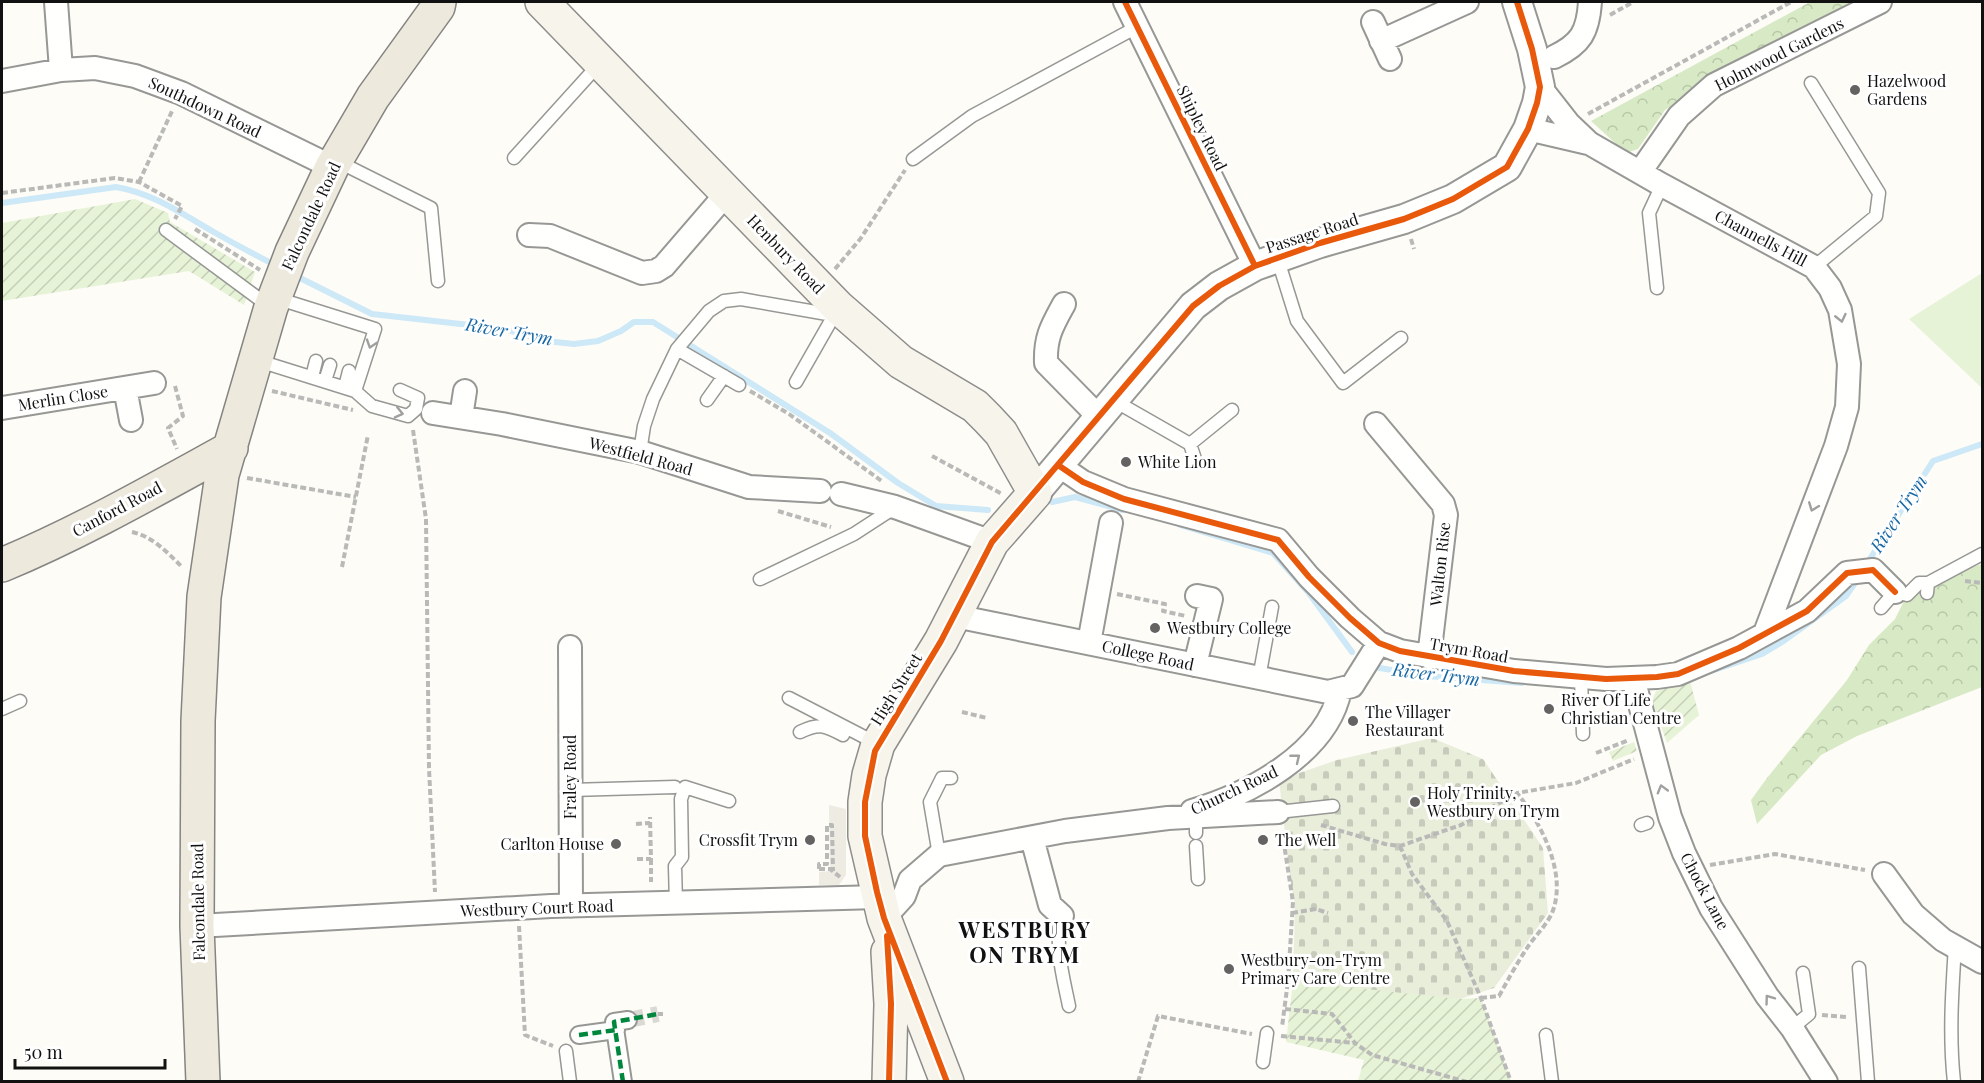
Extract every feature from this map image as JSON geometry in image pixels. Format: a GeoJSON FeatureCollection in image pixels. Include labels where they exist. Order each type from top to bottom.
{"type":"FeatureCollection","features":[{"type":"Feature","properties":{"kind":"main road","name":"Henbury Road"},"geometry":{"type":"LineString","coordinates":[[542,2],[727,193],[830,304],[901,362],[975,406],[1001,433],[1029,499]]}},
{"type":"Feature","properties":{"kind":"main road","name":"Falcondale Road"},"geometry":{"type":"LineString","coordinates":[[198,722],[223,578],[233,462],[252,372],[273,302],[292,252],[334,164],[373,97],[444,3]]}},
{"type":"Feature","properties":{"kind":"main road","name":"Falcondale Road"},"geometry":{"type":"LineString","coordinates":[[203,1082],[197,926],[198,722],[204,597],[222,475],[233,462]]}},
{"type":"Feature","properties":{"kind":"main road","name":"Canford Road"},"geometry":{"type":"LineString","coordinates":[[2,565],[81,528],[187,472],[233,462]]}},
{"type":"Feature","properties":{"kind":"main road","name":"High Street"},"geometry":{"type":"LineString","coordinates":[[889,1082],[891,1004],[881,908],[865,836],[865,802],[876,747],[955,616],[992,542],[1029,499]]}},
{"type":"Feature","properties":{"kind":"main road","name":"High Street"},"geometry":{"type":"LineString","coordinates":[[881,908],[946,1082]]}},
{"type":"Feature","properties":{"kind":"main road"},"geometry":{"type":"LineString","coordinates":[[900,1082],[914,1076],[924,1076],[939,1082]]}},
{"type":"Feature","properties":{"kind":"street"},"geometry":{"type":"LineString","coordinates":[[56,2],[61,70]]}},
{"type":"Feature","properties":{"kind":"street","name":"Shipley Road"},"geometry":{"type":"LineString","coordinates":[[1125,2],[1266,262]]}},
{"type":"Feature","properties":{"kind":"street"},"geometry":{"type":"LineString","coordinates":[[1381,40],[1467,2]]}},
{"type":"Feature","properties":{"kind":"street","name":"Passage Road"},"geometry":{"type":"LineString","coordinates":[[1029,499],[1193,306],[1219,286],[1266,262],[1404,219],[1453,199],[1507,167],[1528,129],[1540,87],[1532,49],[1517,2]]}},
{"type":"Feature","properties":{"kind":"street"},"geometry":{"type":"LineString","coordinates":[[1554,57],[1569,49],[1586,29],[1590,2]]}},
{"type":"Feature","properties":{"kind":"street","name":"Holmwood Gardens"},"geometry":{"type":"LineString","coordinates":[[1640,172],[1679,116],[1714,85],[1880,2]]}},
{"type":"Feature","properties":{"kind":"street","name":"Southdown Road"},"geometry":{"type":"LineString","coordinates":[[2,81],[61,70],[95,68],[135,76],[181,93],[334,164]]}},
{"type":"Feature","properties":{"kind":"street","name":"Channells Hill"},"geometry":{"type":"LineString","coordinates":[[1540,87],[1569,124],[1590,143],[1772,249],[1814,267],[1830,288],[1840,310],[1849,364],[1847,407],[1836,446],[1766,633]]}},
{"type":"Feature","properties":{"kind":"street","name":"Channells Hill"},"geometry":{"type":"LineString","coordinates":[[1528,129],[1590,143]]}},
{"type":"Feature","properties":{"kind":"street"},"geometry":{"type":"LineString","coordinates":[[544,232],[642,273],[650,273],[663,266],[727,193]]}},
{"type":"Feature","properties":{"kind":"street"},"geometry":{"type":"LineString","coordinates":[[1064,304],[1048,334],[1045,348],[1046,363],[1106,409]]}},
{"type":"Feature","properties":{"kind":"street","name":"Merlin Close"},"geometry":{"type":"LineString","coordinates":[[2,408],[154,383]]}},
{"type":"Feature","properties":{"kind":"street","name":"Merlin Close"},"geometry":{"type":"LineString","coordinates":[[125,388],[131,420]]}},
{"type":"Feature","properties":{"kind":"street"},"geometry":{"type":"LineString","coordinates":[[461,417],[465,391]]}},
{"type":"Feature","properties":{"kind":"street","name":"Westfield Road"},"geometry":{"type":"LineString","coordinates":[[433,412],[640,452],[749,487],[893,497],[992,542]]}},
{"type":"Feature","properties":{"kind":"street","name":"Walton Rise"},"geometry":{"type":"LineString","coordinates":[[1376,424],[1443,504],[1446,515],[1429,657]]}},
{"type":"Feature","properties":{"kind":"street","name":"Trym Road"},"geometry":{"type":"LineString","coordinates":[[1058,465],[1083,482],[1124,499],[1278,540],[1309,577],[1379,643],[1400,651],[1514,671],[1581,678],[1633,678],[1678,674],[1715,659],[1807,611],[1847,573],[1873,570],[1888,600]]}},
{"type":"Feature","properties":{"kind":"street"},"geometry":{"type":"LineString","coordinates":[[1089,643],[1111,523]]}},
{"type":"Feature","properties":{"kind":"street"},"geometry":{"type":"LineString","coordinates":[[1195,665],[1211,599],[1197,596]]}},
{"type":"Feature","properties":{"kind":"street","name":"College Road"},"geometry":{"type":"LineString","coordinates":[[955,616],[1328,692],[1340,690]]}},
{"type":"Feature","properties":{"kind":"street","name":"Church Road"},"geometry":{"type":"LineString","coordinates":[[939,855],[1065,831],[1168,818],[1200,808],[1277,773],[1305,750],[1325,726],[1338,704],[1340,690],[1352,686],[1379,643]]}},
{"type":"Feature","properties":{"kind":"street","name":"Fraley Road"},"geometry":{"type":"LineString","coordinates":[[570,647],[571,906]]}},
{"type":"Feature","properties":{"kind":"street","name":"Chock Lane"},"geometry":{"type":"LineString","coordinates":[[1633,678],[1666,818],[1711,908],[1767,996],[1801,1021],[1826,1082]]}},
{"type":"Feature","properties":{"kind":"street","name":"Church Road"},"geometry":{"type":"LineString","coordinates":[[1168,818],[1196,826],[1279,816]]}},
{"type":"Feature","properties":{"kind":"street"},"geometry":{"type":"LineString","coordinates":[[1032,838],[1050,905],[1062,916]]}},
{"type":"Feature","properties":{"kind":"street"},"geometry":{"type":"LineString","coordinates":[[881,908],[904,896],[910,880],[939,855]]}},
{"type":"Feature","properties":{"kind":"street"},"geometry":{"type":"LineString","coordinates":[[1884,874],[1913,914],[1943,940],[1983,962]]}},
{"type":"Feature","properties":{"kind":"street","name":"Westbury Court Road"},"geometry":{"type":"LineString","coordinates":[[197,926],[518,907],[676,904],[881,908]]}},
{"type":"Feature","properties":{"kind":"street"},"geometry":{"type":"LineString","coordinates":[[579,1035],[622,1025],[623,1082]]}},
{"type":"Feature","properties":{"kind":"lane"},"geometry":{"type":"LineString","coordinates":[[913,159],[972,116],[1137,27]]}},
{"type":"Feature","properties":{"kind":"lane"},"geometry":{"type":"LineString","coordinates":[[514,158],[600,63]]}},
{"type":"Feature","properties":{"kind":"lane"},"geometry":{"type":"LineString","coordinates":[[1811,83],[1879,193],[1876,216],[1814,267]]}},
{"type":"Feature","properties":{"kind":"lane"},"geometry":{"type":"LineString","coordinates":[[334,164],[431,208],[438,281]]}},
{"type":"Feature","properties":{"kind":"lane"},"geometry":{"type":"LineString","coordinates":[[1657,288],[1649,213],[1662,185]]}},
{"type":"Feature","properties":{"kind":"lane"},"geometry":{"type":"LineString","coordinates":[[166,230],[273,302],[375,329],[355,382]]}},
{"type":"Feature","properties":{"kind":"lane"},"geometry":{"type":"LineString","coordinates":[[1266,262],[1297,321],[1343,383],[1401,338]]}},
{"type":"Feature","properties":{"kind":"lane"},"geometry":{"type":"LineString","coordinates":[[640,452],[644,426],[653,399],[677,349],[709,311],[724,301],[741,299],[830,304],[796,382]]}},
{"type":"Feature","properties":{"kind":"lane"},"geometry":{"type":"LineString","coordinates":[[677,349],[740,385]]}},
{"type":"Feature","properties":{"kind":"lane"},"geometry":{"type":"LineString","coordinates":[[312,376],[316,361]]}},
{"type":"Feature","properties":{"kind":"lane"},"geometry":{"type":"LineString","coordinates":[[325,381],[330,365]]}},
{"type":"Feature","properties":{"kind":"lane"},"geometry":{"type":"LineString","coordinates":[[252,372],[312,376],[325,381],[355,382]]}},
{"type":"Feature","properties":{"kind":"lane"},"geometry":{"type":"LineString","coordinates":[[707,400],[724,376]]}},
{"type":"Feature","properties":{"kind":"lane"},"geometry":{"type":"LineString","coordinates":[[355,382],[372,406],[408,416],[416,409],[418,398],[400,390]]}},
{"type":"Feature","properties":{"kind":"lane"},"geometry":{"type":"LineString","coordinates":[[1106,409],[1190,444],[1195,459]]}},
{"type":"Feature","properties":{"kind":"lane"},"geometry":{"type":"LineString","coordinates":[[1190,444],[1232,410]]}},
{"type":"Feature","properties":{"kind":"lane"},"geometry":{"type":"LineString","coordinates":[[760,579],[854,534],[893,497]]}},
{"type":"Feature","properties":{"kind":"lane"},"geometry":{"type":"LineString","coordinates":[[1888,600],[1907,595],[1920,583],[1927,588],[1983,554]]}},
{"type":"Feature","properties":{"kind":"lane"},"geometry":{"type":"LineString","coordinates":[[1259,678],[1272,607]]}},
{"type":"Feature","properties":{"kind":"lane"},"geometry":{"type":"LineString","coordinates":[[1581,678],[1583,734]]}},
{"type":"Feature","properties":{"kind":"lane"},"geometry":{"type":"LineString","coordinates":[[789,698],[876,747]]}},
{"type":"Feature","properties":{"kind":"lane"},"geometry":{"type":"LineString","coordinates":[[2,709],[20,701]]}},
{"type":"Feature","properties":{"kind":"lane"},"geometry":{"type":"LineString","coordinates":[[800,732],[815,725],[831,728],[876,747]]}},
{"type":"Feature","properties":{"kind":"lane"},"geometry":{"type":"LineString","coordinates":[[939,855],[930,801],[942,778],[951,778]]}},
{"type":"Feature","properties":{"kind":"lane"},"geometry":{"type":"LineString","coordinates":[[571,790],[675,787]]}},
{"type":"Feature","properties":{"kind":"lane"},"geometry":{"type":"LineString","coordinates":[[676,904],[675,866],[682,857],[681,799],[685,787],[729,801]]}},
{"type":"Feature","properties":{"kind":"lane"},"geometry":{"type":"LineString","coordinates":[[1279,816],[1333,806]]}},
{"type":"Feature","properties":{"kind":"lane"},"geometry":{"type":"LineString","coordinates":[[1196,846],[1198,879]]}},
{"type":"Feature","properties":{"kind":"lane"},"geometry":{"type":"LineString","coordinates":[[1062,916],[1058,931],[1058,950],[1069,1006]]}},
{"type":"Feature","properties":{"kind":"lane"},"geometry":{"type":"LineString","coordinates":[[1954,1082],[1951,1008],[1955,946]]}},
{"type":"Feature","properties":{"kind":"lane"},"geometry":{"type":"LineString","coordinates":[[1859,968],[1868,1082]]}},
{"type":"Feature","properties":{"kind":"lane"},"geometry":{"type":"LineString","coordinates":[[1801,1021],[1803,973]]}},
{"type":"Feature","properties":{"kind":"lane"},"geometry":{"type":"LineString","coordinates":[[1263,1062],[1267,1035]]}},
{"type":"Feature","properties":{"kind":"lane"},"geometry":{"type":"LineString","coordinates":[[1546,1035],[1552,1082]]}},
{"type":"Feature","properties":{"kind":"lane"},"geometry":{"type":"LineString","coordinates":[[566,1051],[570,1082]]}},
{"type":"Feature","properties":{"kind":"path"},"geometry":{"type":"LineString","coordinates":[[1569,124],[1791,2]]}},
{"type":"Feature","properties":{"kind":"path"},"geometry":{"type":"LineString","coordinates":[[139,182],[181,93]]}},
{"type":"Feature","properties":{"kind":"path"},"geometry":{"type":"LineString","coordinates":[[830,304],[861,238],[913,159]]}},
{"type":"Feature","properties":{"kind":"path"},"geometry":{"type":"LineString","coordinates":[[2,193],[115,178],[139,182],[182,206],[176,219]]}},
{"type":"Feature","properties":{"kind":"path"},"geometry":{"type":"LineString","coordinates":[[185,224],[238,255]]}},
{"type":"Feature","properties":{"kind":"path"},"geometry":{"type":"LineString","coordinates":[[252,372],[360,412]]}},
{"type":"Feature","properties":{"kind":"path"},"geometry":{"type":"LineString","coordinates":[[154,383],[173,381],[183,416],[168,428],[187,472]]}},
{"type":"Feature","properties":{"kind":"path"},"geometry":{"type":"LineString","coordinates":[[740,385],[789,414],[893,497]]}},
{"type":"Feature","properties":{"kind":"path"},"geometry":{"type":"LineString","coordinates":[[433,412],[427,419],[412,424],[426,519],[429,768],[435,911]]}},
{"type":"Feature","properties":{"kind":"path"},"geometry":{"type":"LineString","coordinates":[[342,567],[368,435]]}},
{"type":"Feature","properties":{"kind":"path"},"geometry":{"type":"LineString","coordinates":[[932,456],[1029,499]]}},
{"type":"Feature","properties":{"kind":"path"},"geometry":{"type":"LineString","coordinates":[[233,462],[356,497]]}},
{"type":"Feature","properties":{"kind":"path"},"geometry":{"type":"LineString","coordinates":[[749,487],[762,506],[854,534]]}},
{"type":"Feature","properties":{"kind":"path"},"geometry":{"type":"LineString","coordinates":[[130,531],[139,533],[166,552],[188,572],[204,597]]}},
{"type":"Feature","properties":{"kind":"path"},"geometry":{"type":"LineString","coordinates":[[1099,590],[1165,604],[1163,612],[1206,620]]}},
{"type":"Feature","properties":{"kind":"path"},"geometry":{"type":"LineString","coordinates":[[962,712],[987,718]]}},
{"type":"Feature","properties":{"kind":"path"},"geometry":{"type":"LineString","coordinates":[[1596,753],[1649,743]]}},
{"type":"Feature","properties":{"kind":"path"},"geometry":{"type":"LineString","coordinates":[[1281,1036],[1293,902],[1279,816],[1400,846],[1461,825],[1517,793],[1576,783],[1649,743]]}},
{"type":"Feature","properties":{"kind":"path"},"geometry":{"type":"LineString","coordinates":[[1481,998],[1499,996],[1527,948],[1552,912],[1557,885],[1550,849],[1541,830],[1517,793]]}},
{"type":"Feature","properties":{"kind":"path"},"geometry":{"type":"LineString","coordinates":[[650,817],[651,869]]}},
{"type":"Feature","properties":{"kind":"path"},"geometry":{"type":"LineString","coordinates":[[636,824],[650,823]]}},
{"type":"Feature","properties":{"kind":"path"},"geometry":{"type":"LineString","coordinates":[[827,825],[832,825],[831,870],[819,869],[819,864],[827,864],[827,825]]}},
{"type":"Feature","properties":{"kind":"path"},"geometry":{"type":"LineString","coordinates":[[1400,846],[1412,874],[1447,921],[1481,998],[1511,1082]]}},
{"type":"Feature","properties":{"kind":"path"},"geometry":{"type":"LineString","coordinates":[[1707,866],[1775,854],[1884,874]]}},
{"type":"Feature","properties":{"kind":"path"},"geometry":{"type":"LineString","coordinates":[[637,859],[651,859]]}},
{"type":"Feature","properties":{"kind":"path"},"geometry":{"type":"LineString","coordinates":[[518,907],[525,1035],[566,1051]]}},
{"type":"Feature","properties":{"kind":"path"},"geometry":{"type":"LineString","coordinates":[[1292,913],[1316,909],[1328,913]]}},
{"type":"Feature","properties":{"kind":"path"},"geometry":{"type":"LineString","coordinates":[[1285,1009],[1332,1014],[1354,1043],[1372,1055],[1467,1082]]}},
{"type":"Feature","properties":{"kind":"path"},"geometry":{"type":"LineString","coordinates":[[1138,1082],[1158,1016],[1280,1038],[1281,1036],[1354,1043]]}},
{"type":"Feature","properties":{"kind":"path"},"geometry":{"type":"LineString","coordinates":[[1801,1021],[1863,1018]]}},
{"type":"Feature","properties":{"kind":"green space"},"geometry":{"type":"Polygon","coordinates":[[[1810,2],[1863,2],[1718,75],[1665,110],[1638,149],[1626,153],[1591,121],[1810,2]]]}},
{"type":"Feature","properties":{"kind":"green space"},"geometry":{"type":"Polygon","coordinates":[[[135,199],[168,213],[170,222],[255,272],[244,305],[189,271],[2,301],[2,223],[135,199]]]}},
{"type":"Feature","properties":{"kind":"green space"},"geometry":{"type":"Polygon","coordinates":[[[1982,273],[1982,388],[1909,319],[1982,273]]]}},
{"type":"Feature","properties":{"kind":"green space"},"geometry":{"type":"Polygon","coordinates":[[[1982,564],[1982,687],[1857,736],[1821,755],[1757,824],[1751,800],[1847,680],[1869,645],[1895,619],[1907,595],[1945,577],[1982,564]]]}},
{"type":"Feature","properties":{"kind":"green space"},"geometry":{"type":"Polygon","coordinates":[[[1690,681],[1699,715],[1667,743],[1652,700],[1656,691],[1690,681]]]}},
{"type":"Feature","properties":{"kind":"green space"},"geometry":{"type":"Polygon","coordinates":[[[1432,738],[1483,759],[1543,848],[1548,913],[1494,988],[1457,1000],[1293,981],[1295,904],[1279,780],[1337,760],[1432,738]]]}},
{"type":"Feature","properties":{"kind":"green space"},"geometry":{"type":"Polygon","coordinates":[[[1634,742],[1637,751],[1613,761],[1609,752],[1634,742]]]}},
{"type":"Feature","properties":{"kind":"green space"},"geometry":{"type":"Polygon","coordinates":[[[1293,981],[1457,999],[1481,998],[1511,1081],[1358,1081],[1364,1060],[1286,1042],[1293,981]]]}},
{"type":"Feature","properties":{"kind":"shaded area"},"geometry":{"type":"Polygon","coordinates":[[[829,805],[846,809],[846,875],[839,885],[819,885],[819,872],[830,871],[829,805]]]}},
{"type":"Feature","properties":{"kind":"waterway","name":"River Trym"},"geometry":{"type":"LineString","coordinates":[[2,203],[116,187],[166,204],[277,266]]}},
{"type":"Feature","properties":{"kind":"waterway","name":"River Trym"},"geometry":{"type":"LineString","coordinates":[[294,275],[372,314],[505,329],[546,341],[574,344],[598,341],[621,331],[634,322],[653,322],[830,433],[898,483],[936,506],[988,510]]}},
{"type":"Feature","properties":{"kind":"waterway","name":"River Trym"},"geometry":{"type":"LineString","coordinates":[[1866,565],[1933,461],[1982,444]]}},
{"type":"Feature","properties":{"kind":"waterway","name":"River Trym"},"geometry":{"type":"LineString","coordinates":[[1052,502],[1075,497],[1123,510]]}},
{"type":"Feature","properties":{"kind":"waterway","name":"River Trym"},"geometry":{"type":"LineString","coordinates":[[1180,525],[1273,553],[1308,592],[1352,652]]}},
{"type":"Feature","properties":{"kind":"waterway","name":"River Trym"},"geometry":{"type":"LineString","coordinates":[[1711,671],[1762,654],[1782,642],[1846,596],[1859,577]]}},
{"type":"Feature","properties":{"kind":"waterway","name":"River Trym"},"geometry":{"type":"LineString","coordinates":[[1374,667],[1427,676],[1522,683]]}},
{"type":"Feature","properties":{"kind":"tunnel"},"geometry":{"type":"LineString","coordinates":[[628,1020],[658,1014]]}},
{"type":"Feature","properties":{"kind":"marked path"},"geometry":{"type":"LineString","coordinates":[[623,1082],[614,1022],[658,1014]]}},
{"type":"Feature","properties":{"kind":"marked path"},"geometry":{"type":"LineString","coordinates":[[579,1035],[616,1030]]}},
{"type":"Feature","properties":{"kind":"cycle path"},"geometry":{"type":"LineString","coordinates":[[1125,2],[1255,266]]}},
{"type":"Feature","properties":{"kind":"cycle path"},"geometry":{"type":"LineString","coordinates":[[947,1082],[884,918],[877,892],[865,836],[865,802],[875,751],[941,641],[992,542],[1193,306],[1219,286],[1255,266],[1320,243],[1404,219],[1453,199],[1507,167],[1528,129],[1540,87],[1532,49],[1517,2]]}},
{"type":"Feature","properties":{"kind":"cycle path"},"geometry":{"type":"LineString","coordinates":[[1058,465],[1083,482],[1124,499],[1278,540],[1309,577],[1379,643],[1400,651],[1514,671],[1606,679],[1678,674],[1739,648],[1807,611],[1847,573],[1873,570],[1895,592]]}},
{"type":"Feature","properties":{"kind":"cycle path"},"geometry":{"type":"LineString","coordinates":[[887,936],[891,1004],[889,1082]]}},
{"type":"Feature","properties":{"kind":"place","name":"Hazelwood Gardens"},"geometry":{"type":"Point","coordinates":[1855,90]}},
{"type":"Feature","properties":{"kind":"place","name":"White Lion"},"geometry":{"type":"Point","coordinates":[1126,462]}},
{"type":"Feature","properties":{"kind":"place","name":"Westbury College"},"geometry":{"type":"Point","coordinates":[1155,628]}},
{"type":"Feature","properties":{"kind":"place","name":"River Of Life Christian Centre"},"geometry":{"type":"Point","coordinates":[1549,709]}},
{"type":"Feature","properties":{"kind":"place","name":"The Villager Restaurant"},"geometry":{"type":"Point","coordinates":[1353,721]}},
{"type":"Feature","properties":{"kind":"place","name":"Holy Trinity, Westbury on Trym"},"geometry":{"type":"Point","coordinates":[1415,802]}},
{"type":"Feature","properties":{"kind":"place","name":"Crossfit Trym"},"geometry":{"type":"Point","coordinates":[810,840]}},
{"type":"Feature","properties":{"kind":"place","name":"The Well"},"geometry":{"type":"Point","coordinates":[1263,840]}},
{"type":"Feature","properties":{"kind":"place","name":"Carlton House"},"geometry":{"type":"Point","coordinates":[616,844]}},
{"type":"Feature","properties":{"kind":"place","name":"Westbury-on-Trym Primary Care Centre"},"geometry":{"type":"Point","coordinates":[1229,969]}},
{"type":"Feature","properties":{"kind":"district","name":"WESTBURY ON TRYM"},"geometry":{"type":"Point","coordinates":[1025,942]}}]}
